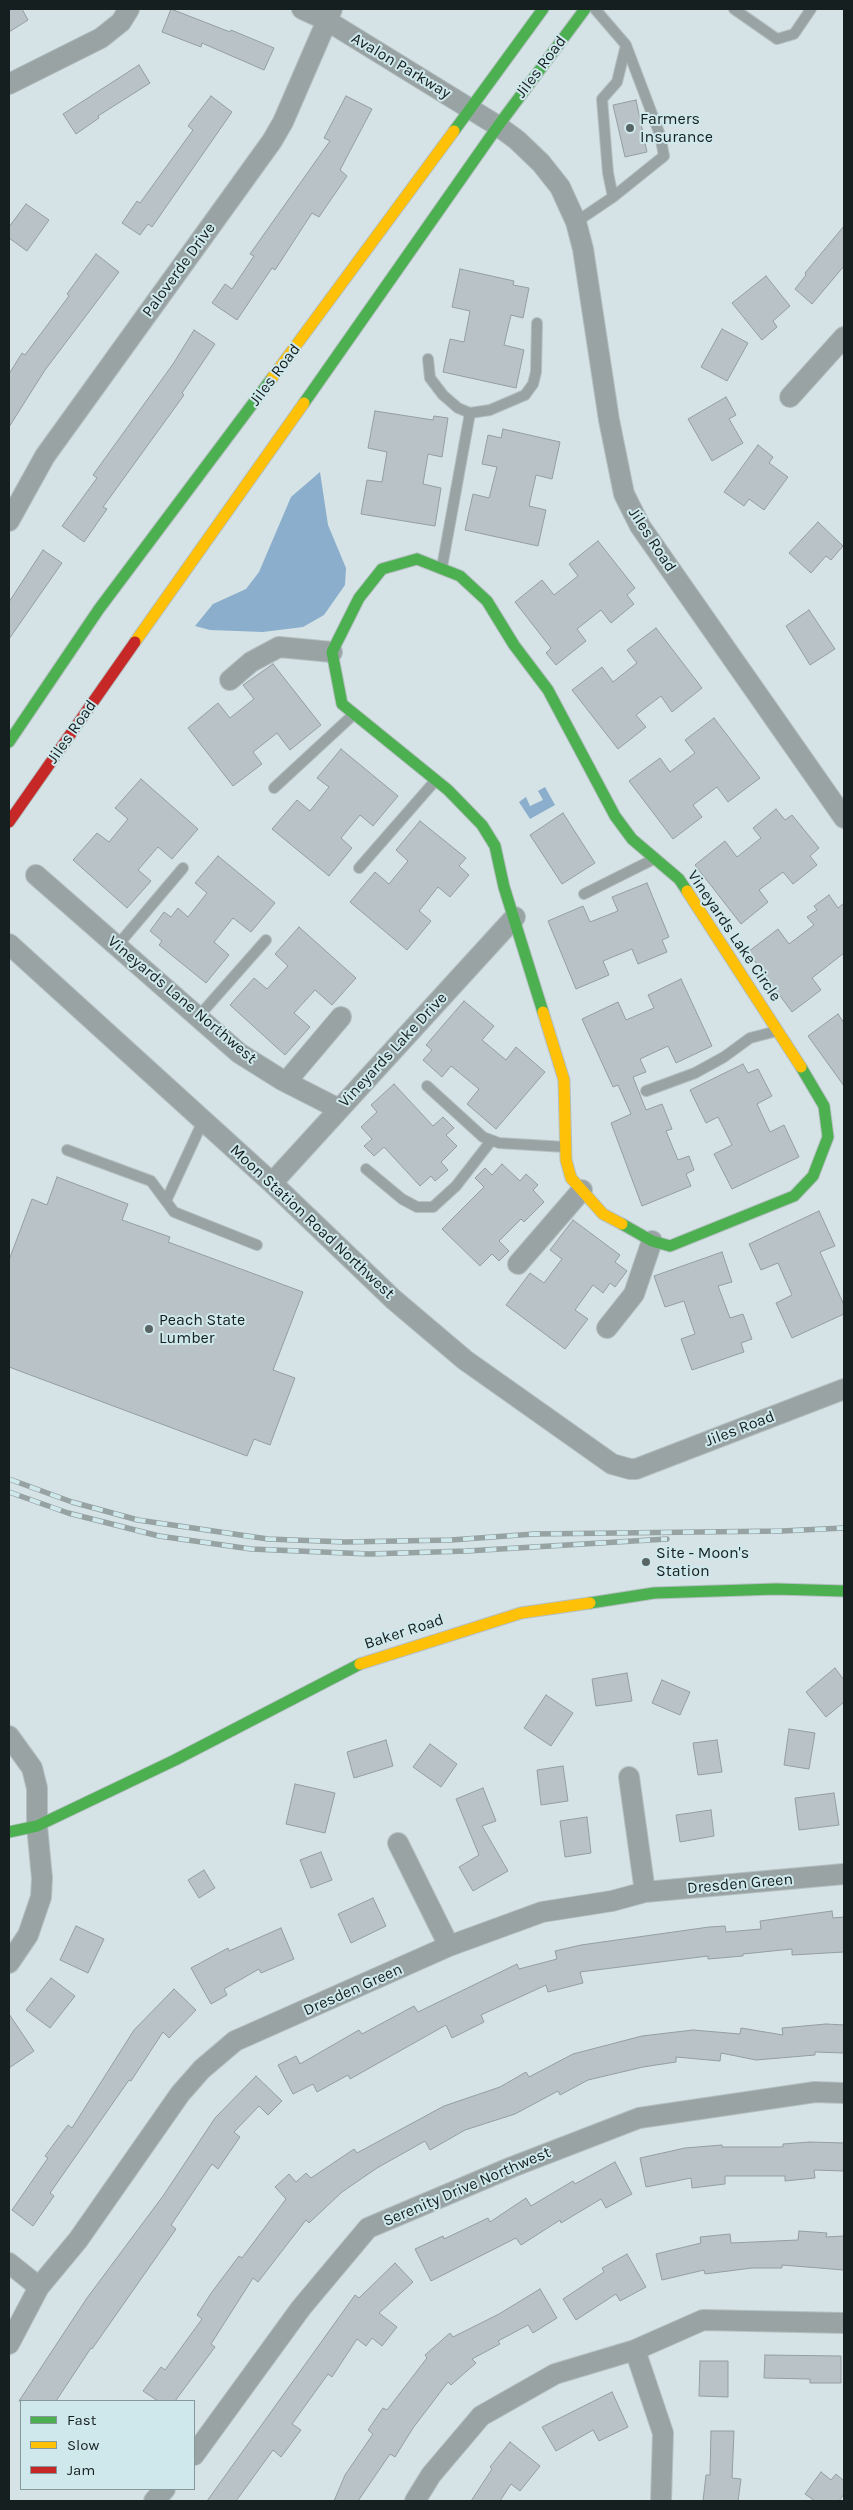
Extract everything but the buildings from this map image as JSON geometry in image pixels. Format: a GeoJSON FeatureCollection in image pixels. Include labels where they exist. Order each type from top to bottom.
{"type":"FeatureCollection","features":[{"type":"Feature","properties":{"kind":"street"},"geometry":{"type":"LineString","coordinates":[[9,84],[100,38],[121,22],[129,9]]}},
{"type":"Feature","properties":{"kind":"street","name":"Avalon Parkway"},"geometry":{"type":"LineString","coordinates":[[302,9],[329,14],[498,126]]}},
{"type":"Feature","properties":{"kind":"street","name":"Jiles Road"},"geometry":{"type":"LineString","coordinates":[[9,742],[99,610],[320,315],[543,9]]}},
{"type":"Feature","properties":{"kind":"street","name":"Jiles Road"},"geometry":{"type":"LineString","coordinates":[[9,822],[498,126],[585,9]]}},
{"type":"Feature","properties":{"kind":"street","name":"Paloverde Drive"},"geometry":{"type":"LineString","coordinates":[[9,522],[45,456],[284,122],[329,14]]}},
{"type":"Feature","properties":{"kind":"street","name":"Jiles Road"},"geometry":{"type":"LineString","coordinates":[[498,126],[541,162],[560,187],[576,222],[583,250],[616,466],[624,494],[640,526],[844,818]]}},
{"type":"Feature","properties":{"kind":"street"},"geometry":{"type":"LineString","coordinates":[[790,397],[844,337]]}},
{"type":"Feature","properties":{"kind":"street","name":"Vineyards Lake Circle"},"geometry":{"type":"LineString","coordinates":[[417,559],[442,567],[460,576],[487,600],[514,644],[548,690],[615,816],[632,839],[679,879],[778,1031],[824,1106],[828,1137],[813,1176],[794,1196],[670,1246],[652,1241],[603,1214],[571,1178],[566,1147],[564,1080],[515,917],[504,887],[495,846],[482,825],[448,790],[342,704],[332,652],[359,598],[382,569],[417,559]]}},
{"type":"Feature","properties":{"kind":"street"},"geometry":{"type":"LineString","coordinates":[[230,680],[251,662],[279,647],[332,652]]}},
{"type":"Feature","properties":{"kind":"street","name":"Vineyards Lane Northwest"},"geometry":{"type":"LineString","coordinates":[[36,875],[239,1053],[286,1082],[339,1109]]}},
{"type":"Feature","properties":{"kind":"street","name":"Vineyards Lake Drive"},"geometry":{"type":"LineString","coordinates":[[272,1183],[515,917]]}},
{"type":"Feature","properties":{"kind":"street","name":"Moon Station Road Northwest"},"geometry":{"type":"LineString","coordinates":[[9,944],[272,1183],[393,1299],[465,1360],[612,1464],[630,1470],[636,1469]]}},
{"type":"Feature","properties":{"kind":"street"},"geometry":{"type":"LineString","coordinates":[[286,1082],[341,1017]]}},
{"type":"Feature","properties":{"kind":"street"},"geometry":{"type":"LineString","coordinates":[[518,1264],[582,1190]]}},
{"type":"Feature","properties":{"kind":"street"},"geometry":{"type":"LineString","coordinates":[[607,1328],[634,1294],[652,1241]]}},
{"type":"Feature","properties":{"kind":"street","name":"Jiles Road"},"geometry":{"type":"LineString","coordinates":[[636,1469],[844,1388]]}},
{"type":"Feature","properties":{"kind":"street","name":"Baker Road"},"geometry":{"type":"LineString","coordinates":[[9,1832],[37,1826],[174,1760],[359,1664],[512,1616],[595,1601],[654,1594],[776,1589],[844,1591]]}},
{"type":"Feature","properties":{"kind":"street"},"geometry":{"type":"LineString","coordinates":[[9,1736],[32,1768],[37,1788],[37,1826],[42,1854],[41,1897],[28,1935],[9,1963]]}},
{"type":"Feature","properties":{"kind":"street"},"geometry":{"type":"LineString","coordinates":[[629,1777],[645,1892]]}},
{"type":"Feature","properties":{"kind":"street"},"geometry":{"type":"LineString","coordinates":[[398,1843],[448,1946]]}},
{"type":"Feature","properties":{"kind":"street","name":"Dresden Green"},"geometry":{"type":"LineString","coordinates":[[9,2344],[39,2287],[78,2240],[180,2094],[218,2054],[235,2041],[448,1946],[542,1912],[612,1901],[645,1892],[844,1874]]}},
{"type":"Feature","properties":{"kind":"street","name":"Serenity Drive Northwest"},"geometry":{"type":"LineString","coordinates":[[195,2454],[300,2308],[368,2228],[512,2167],[638,2118],[815,2092],[844,2093]]}},
{"type":"Feature","properties":{"kind":"street"},"geometry":{"type":"LineString","coordinates":[[9,2263],[39,2287]]}},
{"type":"Feature","properties":{"kind":"street"},"geometry":{"type":"LineString","coordinates":[[415,2501],[431,2475],[481,2416],[555,2374],[635,2350],[703,2320],[844,2323]]}},
{"type":"Feature","properties":{"kind":"street"},"geometry":{"type":"LineString","coordinates":[[635,2350],[663,2433],[661,2501]]}},
{"type":"Feature","properties":{"kind":"street"},"geometry":{"type":"LineString","coordinates":[[154,2501],[163,2490]]}},
{"type":"Feature","properties":{"kind":"lane"},"geometry":{"type":"LineString","coordinates":[[576,222],[613,197],[664,156],[660,135],[646,93],[626,45],[595,9]]}},
{"type":"Feature","properties":{"kind":"lane"},"geometry":{"type":"LineString","coordinates":[[734,9],[777,39],[794,34],[811,9]]}},
{"type":"Feature","properties":{"kind":"lane"},"geometry":{"type":"LineString","coordinates":[[613,197],[608,173],[602,99],[617,82],[626,45]]}},
{"type":"Feature","properties":{"kind":"lane"},"geometry":{"type":"LineString","coordinates":[[428,358],[430,378],[443,395],[458,408],[470,413],[490,410],[525,395],[533,384],[536,372],[537,323]]}},
{"type":"Feature","properties":{"kind":"lane"},"geometry":{"type":"LineString","coordinates":[[442,567],[470,413]]}},
{"type":"Feature","properties":{"kind":"lane"},"geometry":{"type":"LineString","coordinates":[[274,788],[354,714]]}},
{"type":"Feature","properties":{"kind":"lane"},"geometry":{"type":"LineString","coordinates":[[359,868],[436,780]]}},
{"type":"Feature","properties":{"kind":"lane"},"geometry":{"type":"LineString","coordinates":[[584,894],[655,859]]}},
{"type":"Feature","properties":{"kind":"lane"},"geometry":{"type":"LineString","coordinates":[[116,946],[183,868]]}},
{"type":"Feature","properties":{"kind":"lane"},"geometry":{"type":"LineString","coordinates":[[198,1017],[266,940]]}},
{"type":"Feature","properties":{"kind":"lane"},"geometry":{"type":"LineString","coordinates":[[646,1090],[695,1073],[724,1057],[750,1038],[778,1031]]}},
{"type":"Feature","properties":{"kind":"lane"},"geometry":{"type":"LineString","coordinates":[[427,1086],[483,1137],[498,1143],[566,1147]]}},
{"type":"Feature","properties":{"kind":"lane"},"geometry":{"type":"LineString","coordinates":[[166,1202],[203,1121]]}},
{"type":"Feature","properties":{"kind":"lane"},"geometry":{"type":"LineString","coordinates":[[366,1169],[402,1199],[418,1206],[433,1207],[456,1186],[492,1140]]}},
{"type":"Feature","properties":{"kind":"lane"},"geometry":{"type":"LineString","coordinates":[[67,1150],[150,1181],[174,1212],[257,1245]]}},
{"type":"Feature","properties":{"kind":"water"},"geometry":{"type":"Polygon","coordinates":[[[320,472],[328,525],[346,568],[345,585],[324,615],[303,627],[263,632],[210,630],[195,626],[213,604],[246,589],[259,572],[291,497],[320,472]]]}},
{"type":"Feature","properties":{"kind":"water"},"geometry":{"type":"Polygon","coordinates":[[[545,787],[555,805],[530,819],[519,802],[526,797],[530,806],[543,800],[538,791],[545,787]]]}},
{"type":"Feature","properties":{"kind":"railway"},"geometry":{"type":"LineString","coordinates":[[9,1479],[72,1502],[138,1520],[268,1539],[345,1542],[451,1540],[534,1534],[782,1531],[844,1528]]}},
{"type":"Feature","properties":{"kind":"railway"},"geometry":{"type":"LineString","coordinates":[[9,1492],[68,1513],[159,1536],[251,1549],[369,1554],[467,1551],[667,1539]]}},
{"type":"Feature","properties":{"kind":"traffic: fast"},"geometry":{"type":"LineString","coordinates":[[454,131],[543,9]]}},
{"type":"Feature","properties":{"kind":"traffic: fast"},"geometry":{"type":"LineString","coordinates":[[304,403],[498,126],[585,9]]}},
{"type":"Feature","properties":{"kind":"traffic: fast"},"geometry":{"type":"LineString","coordinates":[[9,742],[99,609],[272,378]]}},
{"type":"Feature","properties":{"kind":"traffic: fast"},"geometry":{"type":"LineString","coordinates":[[417,559],[460,576],[487,601],[514,645],[548,690],[615,816],[632,839],[679,879],[687,891]]}},
{"type":"Feature","properties":{"kind":"traffic: fast"},"geometry":{"type":"LineString","coordinates":[[417,559],[382,569],[359,598],[332,652],[342,704],[448,790],[482,825],[495,846],[504,887],[543,1012]]}},
{"type":"Feature","properties":{"kind":"traffic: fast"},"geometry":{"type":"LineString","coordinates":[[622,1224],[652,1241],[670,1246],[794,1196],[813,1176],[828,1137],[824,1106],[801,1067]]}},
{"type":"Feature","properties":{"kind":"traffic: fast"},"geometry":{"type":"LineString","coordinates":[[590,1603],[654,1593],[776,1589],[844,1591]]}},
{"type":"Feature","properties":{"kind":"traffic: fast"},"geometry":{"type":"LineString","coordinates":[[9,1832],[37,1826],[175,1760],[360,1664]]}},
{"type":"Feature","properties":{"kind":"traffic: slow"},"geometry":{"type":"LineString","coordinates":[[272,378],[454,131]]}},
{"type":"Feature","properties":{"kind":"traffic: slow"},"geometry":{"type":"LineString","coordinates":[[135,642],[304,403]]}},
{"type":"Feature","properties":{"kind":"traffic: slow"},"geometry":{"type":"LineString","coordinates":[[687,891],[801,1067]]}},
{"type":"Feature","properties":{"kind":"traffic: slow"},"geometry":{"type":"LineString","coordinates":[[543,1012],[564,1080],[566,1160],[571,1178],[603,1214],[622,1224]]}},
{"type":"Feature","properties":{"kind":"traffic: slow"},"geometry":{"type":"LineString","coordinates":[[360,1664],[521,1613],[590,1603]]}},
{"type":"Feature","properties":{"kind":"traffic: jam"},"geometry":{"type":"LineString","coordinates":[[9,822],[135,642]]}},
{"type":"Feature","properties":{"kind":"place","name":"Farmers Insurance"},"geometry":{"type":"Point","coordinates":[630,128]}},
{"type":"Feature","properties":{"kind":"place","name":"Peach State Lumber"},"geometry":{"type":"Point","coordinates":[149,1329]}},
{"type":"Feature","properties":{"kind":"place","name":"Site - Moon's Station"},"geometry":{"type":"Point","coordinates":[646,1562]}}]}
